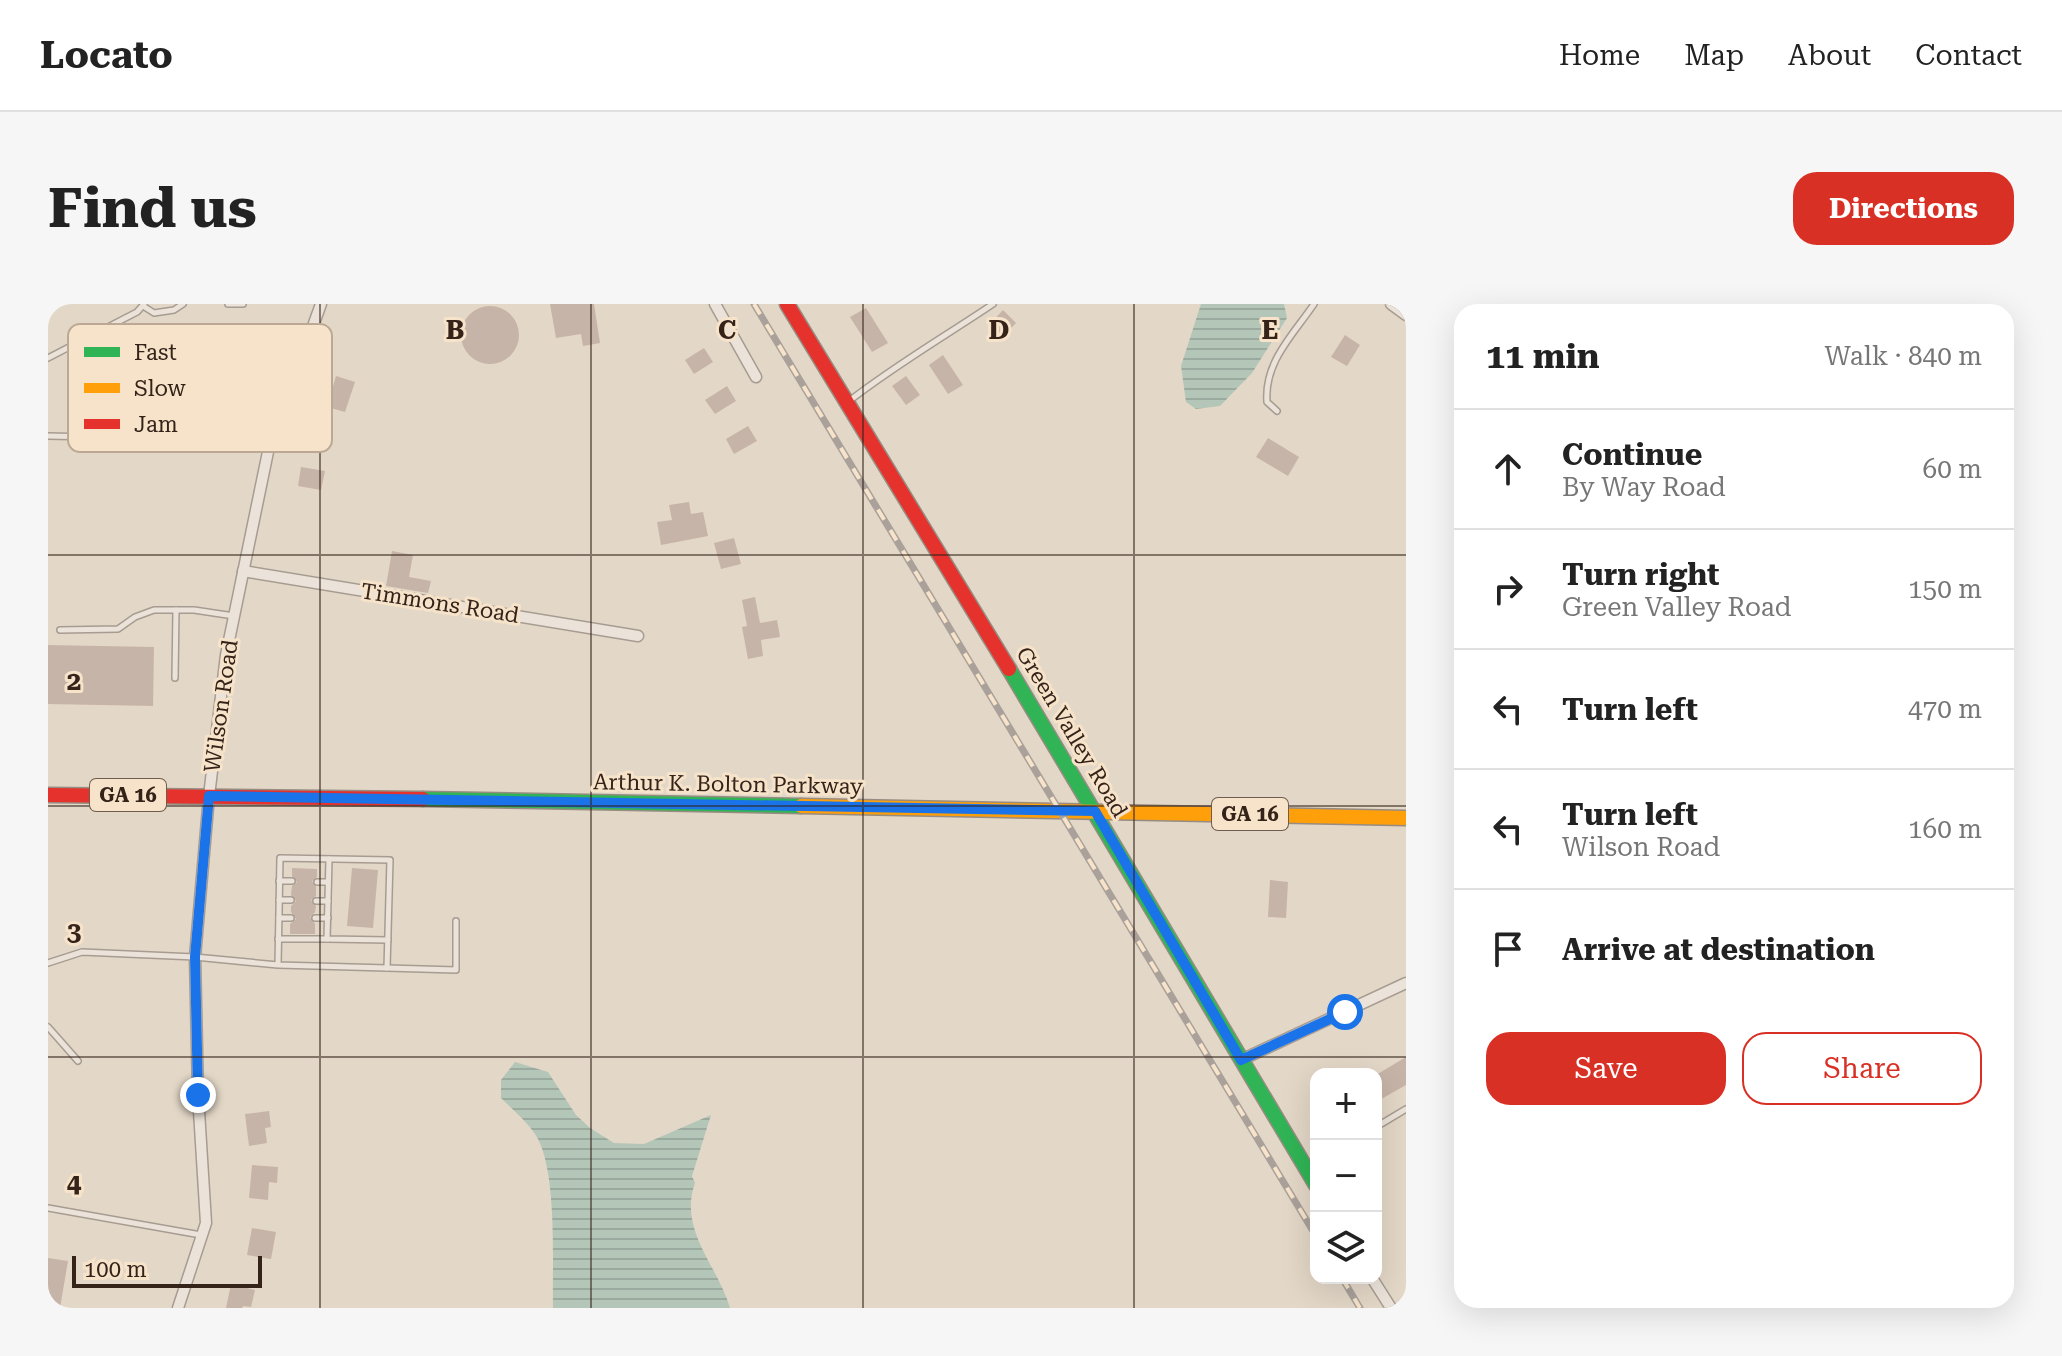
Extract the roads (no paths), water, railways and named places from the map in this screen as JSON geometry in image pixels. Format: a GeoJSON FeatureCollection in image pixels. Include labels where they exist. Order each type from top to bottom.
{"type":"FeatureCollection","features":[{"type":"Feature","properties":{"kind":"main road","name":"Green Valley Road"},"geometry":{"type":"LineString","coordinates":[[787,304],[1310,1170]]}},
{"type":"Feature","properties":{"kind":"main road","name":"Arthur K. Bolton Parkway"},"geometry":{"type":"LineString","coordinates":[[48,795],[1406,818]]}},
{"type":"Feature","properties":{"kind":"street"},"geometry":{"type":"LineString","coordinates":[[715,304],[756,377]]}},
{"type":"Feature","properties":{"kind":"street"},"geometry":{"type":"LineString","coordinates":[[1391,304],[1406,315]]}},
{"type":"Feature","properties":{"kind":"street","name":"Wilson Road"},"geometry":{"type":"LineString","coordinates":[[311,324],[318,305]]}},
{"type":"Feature","properties":{"kind":"street","name":"Wilson Road"},"geometry":{"type":"LineString","coordinates":[[178,1308],[206,1223],[198,1095],[195,957],[209,796],[226,655],[268,452]]}},
{"type":"Feature","properties":{"kind":"street","name":"Timmons Road"},"geometry":{"type":"LineString","coordinates":[[243,571],[638,636]]}},
{"type":"Feature","properties":{"kind":"street"},"geometry":{"type":"LineString","coordinates":[[1241,1060],[1406,983]]}},
{"type":"Feature","properties":{"kind":"street"},"geometry":{"type":"LineString","coordinates":[[1376,1284],[1391,1308]]}},
{"type":"Feature","properties":{"kind":"lane"},"geometry":{"type":"LineString","coordinates":[[114,324],[137,312],[143,305],[154,313],[174,310],[183,304]]}},
{"type":"Feature","properties":{"kind":"lane"},"geometry":{"type":"LineString","coordinates":[[228,304],[243,304]]}},
{"type":"Feature","properties":{"kind":"lane"},"geometry":{"type":"LineString","coordinates":[[847,403],[889,370],[993,304]]}},
{"type":"Feature","properties":{"kind":"lane"},"geometry":{"type":"LineString","coordinates":[[1277,411],[1267,402],[1266,390],[1271,369],[1314,304]]}},
{"type":"Feature","properties":{"kind":"lane"},"geometry":{"type":"LineString","coordinates":[[48,358],[68,348]]}},
{"type":"Feature","properties":{"kind":"lane"},"geometry":{"type":"LineString","coordinates":[[48,436],[68,436]]}},
{"type":"Feature","properties":{"kind":"lane"},"geometry":{"type":"LineString","coordinates":[[60,630],[118,629],[135,617],[154,610],[235,616]]}},
{"type":"Feature","properties":{"kind":"lane"},"geometry":{"type":"LineString","coordinates":[[175,678],[176,610]]}},
{"type":"Feature","properties":{"kind":"lane"},"geometry":{"type":"LineString","coordinates":[[278,965],[280,858],[390,860],[387,968]]}},
{"type":"Feature","properties":{"kind":"lane"},"geometry":{"type":"LineString","coordinates":[[327,939],[329,859]]}},
{"type":"Feature","properties":{"kind":"lane"},"geometry":{"type":"LineString","coordinates":[[279,881],[292,881]]}},
{"type":"Feature","properties":{"kind":"lane"},"geometry":{"type":"LineString","coordinates":[[317,882],[328,882]]}},
{"type":"Feature","properties":{"kind":"lane"},"geometry":{"type":"LineString","coordinates":[[279,900],[291,900]]}},
{"type":"Feature","properties":{"kind":"lane"},"geometry":{"type":"LineString","coordinates":[[316,901],[328,901]]}},
{"type":"Feature","properties":{"kind":"lane"},"geometry":{"type":"LineString","coordinates":[[279,918],[291,918]]}},
{"type":"Feature","properties":{"kind":"lane"},"geometry":{"type":"LineString","coordinates":[[315,918],[328,918]]}},
{"type":"Feature","properties":{"kind":"lane"},"geometry":{"type":"LineString","coordinates":[[48,963],[82,952],[195,957],[278,965],[456,970],[456,921]]}},
{"type":"Feature","properties":{"kind":"lane"},"geometry":{"type":"LineString","coordinates":[[278,939],[388,940]]}},
{"type":"Feature","properties":{"kind":"lane"},"geometry":{"type":"LineString","coordinates":[[48,955],[59,959]]}},
{"type":"Feature","properties":{"kind":"lane"},"geometry":{"type":"LineString","coordinates":[[48,1027],[78,1061]]}},
{"type":"Feature","properties":{"kind":"lane"},"geometry":{"type":"LineString","coordinates":[[1382,1123],[1406,1109]]}},
{"type":"Feature","properties":{"kind":"lane"},"geometry":{"type":"LineString","coordinates":[[48,1208],[202,1235]]}},
{"type":"Feature","properties":{"kind":"railway"},"geometry":{"type":"LineString","coordinates":[[754,304],[1310,1226]]}},
{"type":"Feature","properties":{"kind":"railway"},"geometry":{"type":"LineString","coordinates":[[1346,1284],[1360,1308]]}}]}
